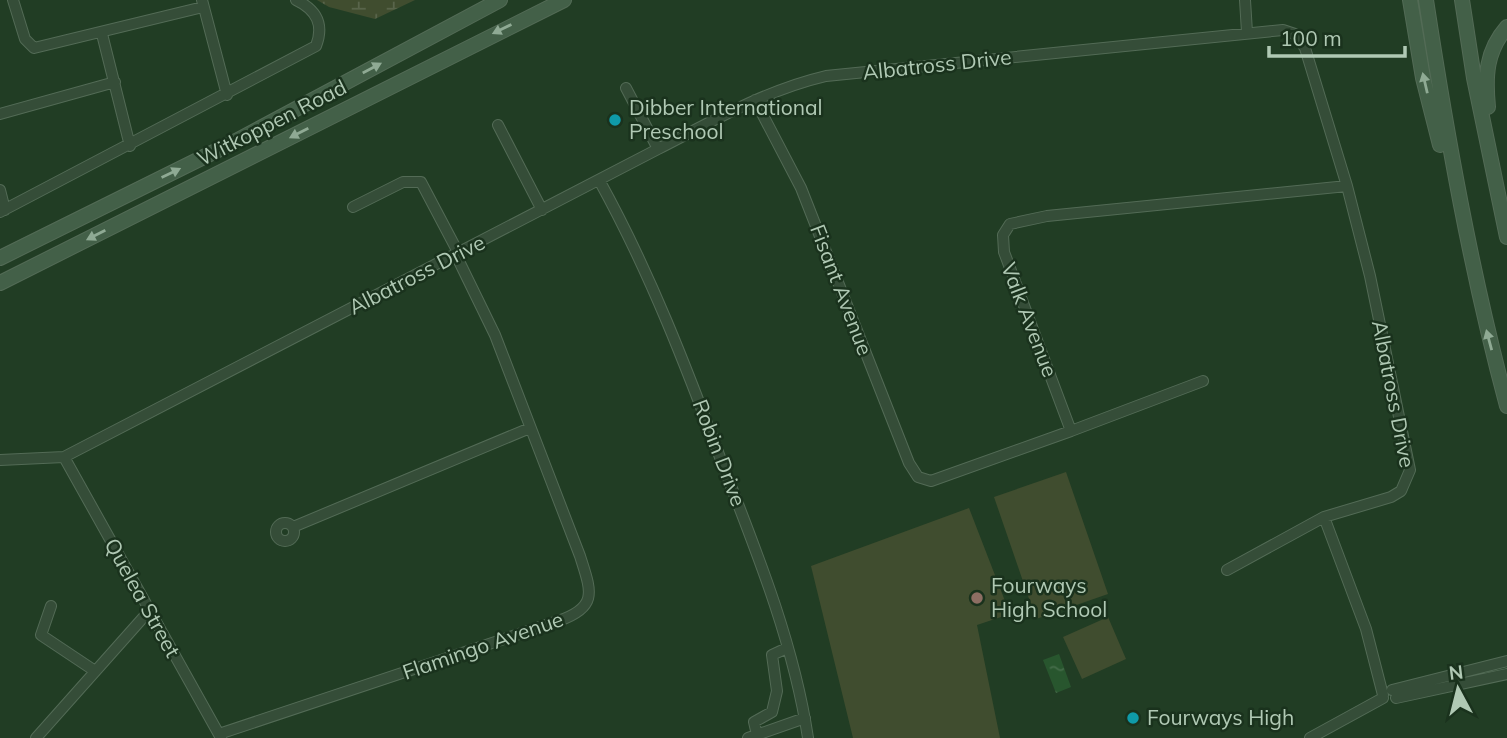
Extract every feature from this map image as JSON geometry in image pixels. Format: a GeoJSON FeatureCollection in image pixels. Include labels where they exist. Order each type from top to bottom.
{"type":"FeatureCollection","features":[{"type":"Feature","properties":{"kind":"main road","name":"Witkoppen Road"},"geometry":{"type":"LineString","coordinates":[[0,258],[236,141],[499,0]]}},
{"type":"Feature","properties":{"kind":"main road","name":"Witkoppen Road"},"geometry":{"type":"LineString","coordinates":[[0,283],[564,0]]}},
{"type":"Feature","properties":{"kind":"main road"},"geometry":{"type":"LineString","coordinates":[[1410,0],[1423,78],[1451,183],[1457,196]]}},
{"type":"Feature","properties":{"kind":"main road"},"geometry":{"type":"LineString","coordinates":[[1426,0],[1457,196],[1483,315],[1507,406]]}},
{"type":"Feature","properties":{"kind":"main road"},"geometry":{"type":"LineString","coordinates":[[1462,0],[1507,237]]}},
{"type":"Feature","properties":{"kind":"main road"},"geometry":{"type":"LineString","coordinates":[[1496,188],[1486,71],[1491,49],[1507,27]]}},
{"type":"Feature","properties":{"kind":"street"},"geometry":{"type":"LineString","coordinates":[[13,0],[25,39],[34,48],[102,34],[203,4],[227,94]]}},
{"type":"Feature","properties":{"kind":"street"},"geometry":{"type":"LineString","coordinates":[[0,190],[2,211],[316,46],[321,27],[315,14],[296,0]]}},
{"type":"Feature","properties":{"kind":"street"},"geometry":{"type":"LineString","coordinates":[[1245,0],[1247,32]]}},
{"type":"Feature","properties":{"kind":"street","name":"Albatross Drive"},"geometry":{"type":"LineString","coordinates":[[0,460],[64,457],[755,100],[826,76],[1283,30],[1295,34],[1305,48],[1347,186],[1373,289],[1410,470],[1401,491],[1391,497],[1324,517],[1227,570]]}},
{"type":"Feature","properties":{"kind":"street"},"geometry":{"type":"LineString","coordinates":[[102,34],[130,146]]}},
{"type":"Feature","properties":{"kind":"street"},"geometry":{"type":"LineString","coordinates":[[0,114],[115,82]]}},
{"type":"Feature","properties":{"kind":"street"},"geometry":{"type":"LineString","coordinates":[[626,88],[658,149]]}},
{"type":"Feature","properties":{"kind":"street","name":"Fisant Avenue"},"geometry":{"type":"LineString","coordinates":[[755,100],[801,188],[915,474],[923,480],[938,480],[1071,431]]}},
{"type":"Feature","properties":{"kind":"street"},"geometry":{"type":"LineString","coordinates":[[498,125],[542,209]]}},
{"type":"Feature","properties":{"kind":"street","name":"Robin Drive"},"geometry":{"type":"LineString","coordinates":[[598,180],[626,229],[664,310],[764,571],[787,648],[808,738]]}},
{"type":"Feature","properties":{"kind":"street","name":"Flamingo Avenue"},"geometry":{"type":"LineString","coordinates":[[220,736],[558,621],[583,609],[590,595],[589,586],[495,335],[421,182],[403,182],[353,207]]}},
{"type":"Feature","properties":{"kind":"street","name":"Valk Avenue"},"geometry":{"type":"LineString","coordinates":[[1071,431],[1004,252],[1003,235],[1010,223],[1047,216],[1347,186]]}},
{"type":"Feature","properties":{"kind":"street"},"geometry":{"type":"LineString","coordinates":[[1071,431],[1203,381]]}},
{"type":"Feature","properties":{"kind":"street"},"geometry":{"type":"LineString","coordinates":[[293,527],[530,428]]}},
{"type":"Feature","properties":{"kind":"street","name":"Quelea Street"},"geometry":{"type":"LineString","coordinates":[[64,457],[220,736]]}},
{"type":"Feature","properties":{"kind":"street"},"geometry":{"type":"LineString","coordinates":[[1324,517],[1389,694]]}},
{"type":"Feature","properties":{"kind":"street"},"geometry":{"type":"LineString","coordinates":[[51,606],[41,635],[95,671]]}},
{"type":"Feature","properties":{"kind":"street"},"geometry":{"type":"LineString","coordinates":[[36,738],[149,611]]}},
{"type":"Feature","properties":{"kind":"street"},"geometry":{"type":"LineString","coordinates":[[787,648],[772,655],[775,702],[772,712],[754,722],[752,736],[805,718]]}},
{"type":"Feature","properties":{"kind":"street"},"geometry":{"type":"LineString","coordinates":[[1310,738],[1389,694],[1506,667]]}},
{"type":"Feature","properties":{"kind":"green space"},"geometry":{"type":"Polygon","coordinates":[[[317,0],[415,0],[375,19],[329,7],[317,0]]]}},
{"type":"Feature","properties":{"kind":"green space"},"geometry":{"type":"Polygon","coordinates":[[[1066,472],[1108,594],[1036,619],[994,497],[1066,472]]]}},
{"type":"Feature","properties":{"kind":"green space"},"geometry":{"type":"Polygon","coordinates":[[[969,508],[1010,614],[977,625],[1000,738],[853,738],[811,566],[969,508]]]}},
{"type":"Feature","properties":{"kind":"green space"},"geometry":{"type":"Polygon","coordinates":[[[1108,617],[1126,659],[1082,679],[1063,637],[1108,617]]]}},
{"type":"Feature","properties":{"kind":"water"},"geometry":{"type":"Polygon","coordinates":[[[1059,654],[1071,687],[1056,693],[1043,660],[1059,654]]]}},
{"type":"Feature","properties":{"kind":"place","name":"Dibber International Preschool"},"geometry":{"type":"Point","coordinates":[615,120]}},
{"type":"Feature","properties":{"kind":"place","name":"Fourways High School"},"geometry":{"type":"Point","coordinates":[977,598]}},
{"type":"Feature","properties":{"kind":"place","name":"Fourways High"},"geometry":{"type":"Point","coordinates":[1133,718]}}]}
